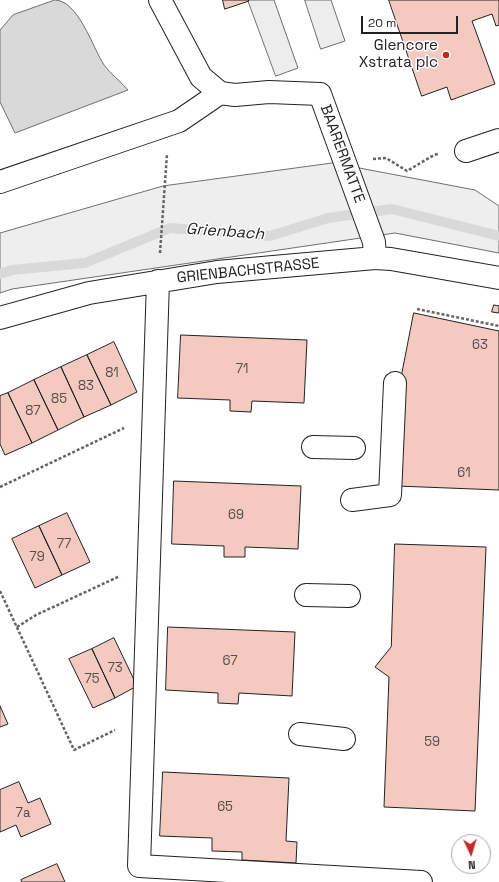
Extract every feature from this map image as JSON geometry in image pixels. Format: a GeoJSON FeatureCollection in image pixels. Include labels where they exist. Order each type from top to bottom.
{"type":"FeatureCollection","features":[{"type":"Feature","properties":{"kind":"street"},"geometry":{"type":"LineString","coordinates":[[0,182],[179,121],[220,93],[201,77],[160,0]]}},
{"type":"Feature","properties":{"kind":"street","name":"BAARERMATTE"},"geometry":{"type":"LineString","coordinates":[[220,93],[235,95],[269,92],[320,94],[374,242],[375,258]]}},
{"type":"Feature","properties":{"kind":"street"},"geometry":{"type":"LineString","coordinates":[[466,151],[499,140]]}},
{"type":"Feature","properties":{"kind":"street","name":"GRIENBACHSTRASSE"},"geometry":{"type":"LineString","coordinates":[[0,318],[89,293],[158,281],[217,272],[375,258],[391,259],[499,278]]}},
{"type":"Feature","properties":{"kind":"street"},"geometry":{"type":"LineString","coordinates":[[158,281],[139,866],[421,882]]}},
{"type":"Feature","properties":{"kind":"street"},"geometry":{"type":"LineString","coordinates":[[352,500],[390,495],[395,383]]}},
{"type":"Feature","properties":{"kind":"street"},"geometry":{"type":"LineString","coordinates":[[312,447],[354,448]]}},
{"type":"Feature","properties":{"kind":"street"},"geometry":{"type":"LineString","coordinates":[[306,595],[349,596]]}},
{"type":"Feature","properties":{"kind":"street"},"geometry":{"type":"LineString","coordinates":[[300,734],[344,739]]}},
{"type":"Feature","properties":{"kind":"path"},"geometry":{"type":"LineString","coordinates":[[158,281],[169,125]]}},
{"type":"Feature","properties":{"kind":"path"},"geometry":{"type":"LineString","coordinates":[[375,159],[386,158],[407,171],[434,155],[466,151]]}},
{"type":"Feature","properties":{"kind":"path"},"geometry":{"type":"LineString","coordinates":[[417,308],[499,326]]}},
{"type":"Feature","properties":{"kind":"path"},"geometry":{"type":"LineString","coordinates":[[0,487],[154,415]]}},
{"type":"Feature","properties":{"kind":"path"},"geometry":{"type":"LineString","coordinates":[[17,627],[36,616],[149,563]]}},
{"type":"Feature","properties":{"kind":"path"},"geometry":{"type":"LineString","coordinates":[[0,591],[74,750],[99,738]]}},
{"type":"Feature","properties":{"kind":"shaded area"},"geometry":{"type":"Polygon","coordinates":[[[55,0],[63,2],[78,16],[104,65],[128,90],[15,133],[0,102],[0,30],[13,15],[55,0]]]}},
{"type":"Feature","properties":{"kind":"shaded area"},"geometry":{"type":"Polygon","coordinates":[[[248,0],[274,0],[298,68],[276,76],[248,0]]]}},
{"type":"Feature","properties":{"kind":"shaded area"},"geometry":{"type":"Polygon","coordinates":[[[305,0],[331,0],[345,41],[321,49],[305,0]]]}},
{"type":"Feature","properties":{"kind":"shaded area"},"geometry":{"type":"Polygon","coordinates":[[[333,163],[475,190],[499,206],[499,253],[395,233],[12,289],[0,293],[0,233],[163,186],[333,163]]]}},
{"type":"Feature","properties":{"kind":"building"},"geometry":{"type":"Polygon","coordinates":[[[223,0],[248,0],[249,1],[225,9],[223,0]]]}},
{"type":"Feature","properties":{"kind":"building","name":"Glencore Xstrata plc"},"geometry":{"type":"Polygon","coordinates":[[[389,0],[499,0],[499,25],[496,26],[492,14],[472,21],[495,84],[451,100],[447,87],[422,96],[389,0]]]}},
{"type":"Feature","properties":{"kind":"building"},"geometry":{"type":"Polygon","coordinates":[[[494,305],[499,306],[499,313],[492,312],[494,305]]]}},
{"type":"Feature","properties":{"kind":"building"},"geometry":{"type":"Polygon","coordinates":[[[414,313],[499,331],[499,490],[397,486],[401,378],[414,313]]]}},
{"type":"Feature","properties":{"kind":"building"},"geometry":{"type":"Polygon","coordinates":[[[181,335],[307,340],[304,403],[252,401],[251,412],[230,411],[230,400],[178,398],[181,335]]]}},
{"type":"Feature","properties":{"kind":"building"},"geometry":{"type":"Polygon","coordinates":[[[114,342],[137,392],[111,405],[87,355],[114,342]]]}},
{"type":"Feature","properties":{"kind":"building"},"geometry":{"type":"Polygon","coordinates":[[[87,355],[111,405],[84,417],[61,367],[87,355]]]}},
{"type":"Feature","properties":{"kind":"building"},"geometry":{"type":"Polygon","coordinates":[[[61,367],[84,417],[58,430],[34,380],[61,367]]]}},
{"type":"Feature","properties":{"kind":"building"},"geometry":{"type":"Polygon","coordinates":[[[34,380],[58,430],[32,443],[8,393],[34,380]]]}},
{"type":"Feature","properties":{"kind":"building"},"geometry":{"type":"Polygon","coordinates":[[[8,393],[32,443],[5,455],[0,444],[0,396],[8,393]]]}},
{"type":"Feature","properties":{"kind":"building"},"geometry":{"type":"Polygon","coordinates":[[[174,481],[301,486],[298,549],[245,547],[245,557],[224,557],[224,546],[172,544],[174,481]]]}},
{"type":"Feature","properties":{"kind":"building"},"geometry":{"type":"Polygon","coordinates":[[[67,513],[90,562],[62,575],[39,526],[67,513]]]}},
{"type":"Feature","properties":{"kind":"building"},"geometry":{"type":"Polygon","coordinates":[[[39,526],[62,575],[35,588],[12,539],[39,526]]]}},
{"type":"Feature","properties":{"kind":"building"},"geometry":{"type":"Polygon","coordinates":[[[395,544],[486,547],[475,811],[384,807],[389,677],[375,667],[391,647],[395,544]]]}},
{"type":"Feature","properties":{"kind":"building"},"geometry":{"type":"Polygon","coordinates":[[[168,627],[295,632],[292,696],[239,693],[238,704],[218,703],[218,693],[166,690],[168,627]]]}},
{"type":"Feature","properties":{"kind":"building"},"geometry":{"type":"Polygon","coordinates":[[[114,638],[137,686],[115,698],[92,649],[114,638]]]}},
{"type":"Feature","properties":{"kind":"building"},"geometry":{"type":"Polygon","coordinates":[[[92,649],[115,698],[93,708],[69,659],[92,649]]]}},
{"type":"Feature","properties":{"kind":"building"},"geometry":{"type":"Polygon","coordinates":[[[0,706],[8,724],[0,727],[0,706]]]}},
{"type":"Feature","properties":{"kind":"building"},"geometry":{"type":"Polygon","coordinates":[[[163,772],[289,778],[286,841],[297,842],[296,863],[242,860],[242,852],[212,851],[212,838],[160,836],[163,772]]]}},
{"type":"Feature","properties":{"kind":"building"},"geometry":{"type":"Polygon","coordinates":[[[19,782],[28,803],[40,798],[51,824],[21,837],[16,825],[0,832],[0,790],[19,782]]]}},
{"type":"Feature","properties":{"kind":"building"},"geometry":{"type":"Polygon","coordinates":[[[57,864],[65,882],[22,882],[21,880],[57,864]]]}},
{"type":"Feature","properties":{"kind":"waterway","name":"Grienbach"},"geometry":{"type":"LineString","coordinates":[[0,274],[12,270],[85,263],[170,228],[270,236],[328,218],[392,209],[499,236]]}},
{"type":"Feature","properties":{"kind":"place","name":"Glencore Xstrata plc"},"geometry":{"type":"Point","coordinates":[446,55]}}]}
